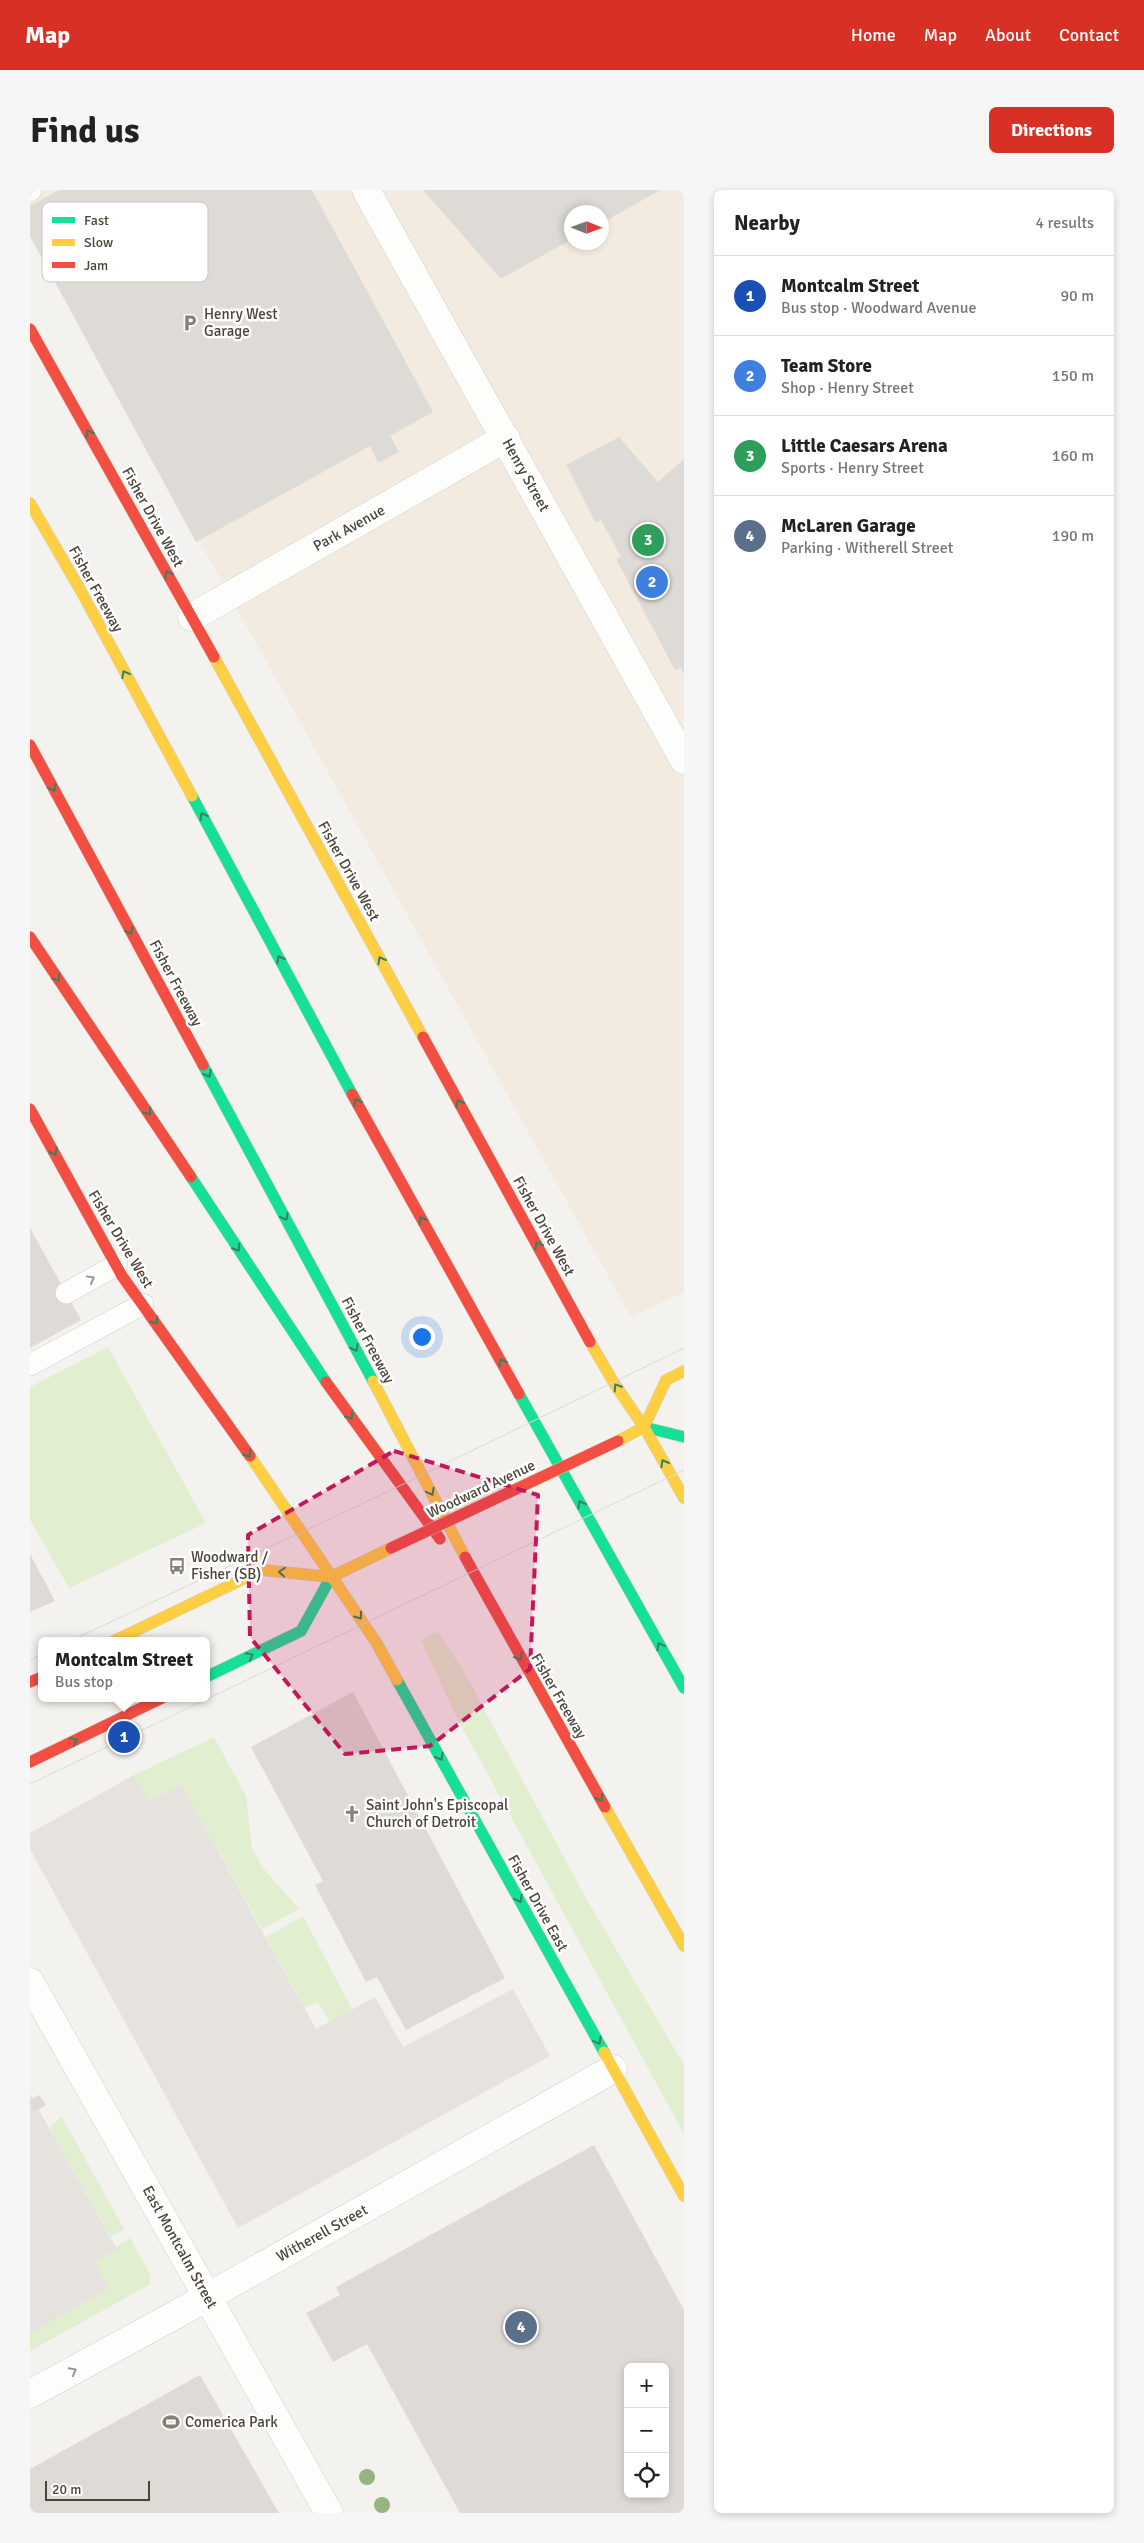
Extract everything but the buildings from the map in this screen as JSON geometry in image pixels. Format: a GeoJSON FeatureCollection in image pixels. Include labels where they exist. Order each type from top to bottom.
{"type":"FeatureCollection","features":[{"type":"Feature","properties":{"kind":"main road","name":"Fisher Drive West"},"geometry":{"type":"LineString","coordinates":[[30,329],[192,617],[597,1354],[644,1427]]}},
{"type":"Feature","properties":{"kind":"main road","name":"Fisher Freeway"},"geometry":{"type":"LineString","coordinates":[[30,503],[81,591],[380,1145],[684,1688]]}},
{"type":"Feature","properties":{"kind":"main road","name":"Fisher Freeway"},"geometry":{"type":"LineString","coordinates":[[30,745],[328,1296],[495,1614],[684,1946]]}},
{"type":"Feature","properties":{"kind":"main road"},"geometry":{"type":"LineString","coordinates":[[30,937],[133,1089],[321,1376],[495,1614]]}},
{"type":"Feature","properties":{"kind":"main road","name":"Fisher Drive West"},"geometry":{"type":"LineString","coordinates":[[30,1109],[117,1265],[284,1504],[331,1576]]}},
{"type":"Feature","properties":{"kind":"main road"},"geometry":{"type":"LineString","coordinates":[[644,1427],[666,1380],[684,1371]]}},
{"type":"Feature","properties":{"kind":"main road"},"geometry":{"type":"LineString","coordinates":[[644,1427],[684,1437]]}},
{"type":"Feature","properties":{"kind":"main road"},"geometry":{"type":"LineString","coordinates":[[644,1427],[684,1498]]}},
{"type":"Feature","properties":{"kind":"main road","name":"Woodward Avenue"},"geometry":{"type":"LineString","coordinates":[[122,1637],[262,1570],[331,1576],[644,1427]]}},
{"type":"Feature","properties":{"kind":"main road"},"geometry":{"type":"LineString","coordinates":[[210,1675],[301,1631],[331,1576]]}},
{"type":"Feature","properties":{"kind":"main road","name":"Fisher Drive East"},"geometry":{"type":"LineString","coordinates":[[331,1576],[376,1642],[684,2196]]}},
{"type":"Feature","properties":{"kind":"main road"},"geometry":{"type":"LineString","coordinates":[[30,1762],[154,1702]]}},
{"type":"Feature","properties":{"kind":"street","name":"Henry Street"},"geometry":{"type":"LineString","coordinates":[[366,190],[684,760]]}},
{"type":"Feature","properties":{"kind":"street","name":"Park Avenue"},"geometry":{"type":"LineString","coordinates":[[192,617],[506,438]]}},
{"type":"Feature","properties":{"kind":"street","name":"East Montcalm Street"},"geometry":{"type":"LineString","coordinates":[[30,1982],[330,2513]]}},
{"type":"Feature","properties":{"kind":"street","name":"Witherell Street"},"geometry":{"type":"LineString","coordinates":[[30,2394],[613,2069]]}},
{"type":"Feature","properties":{"kind":"lane"},"geometry":{"type":"LineString","coordinates":[[66,1293],[117,1265]]}},
{"type":"Feature","properties":{"kind":"lane"},"geometry":{"type":"LineString","coordinates":[[30,1365],[143,1304]]}},
{"type":"Feature","properties":{"kind":"highlighted area"},"geometry":{"type":"Polygon","coordinates":[[[394,1451],[538,1495],[530,1669],[430,1746],[345,1754],[250,1637],[248,1535],[394,1451]]]}},
{"type":"Feature","properties":{"kind":"shaded area"},"geometry":{"type":"Polygon","coordinates":[[[30,190],[684,190],[684,1292],[631,1317],[55,282],[208,282],[208,202],[42,202],[42,259],[30,237],[30,190]]]}},
{"type":"Feature","properties":{"kind":"shaded area"},"geometry":{"type":"Polygon","coordinates":[[[134,1775],[149,1802],[181,1784],[316,2029],[375,1997],[403,2047],[513,1989],[550,2056],[238,2228],[30,1849],[30,1833],[134,1775]]]}},
{"type":"Feature","properties":{"kind":"shaded area"},"geometry":{"type":"Polygon","coordinates":[[[30,2094],[117,2249],[95,2262],[109,2289],[30,2333],[30,2094]]]}},
{"type":"Feature","properties":{"kind":"green space"},"geometry":{"type":"Polygon","coordinates":[[[108,1347],[206,1523],[69,1588],[30,1520],[30,1387],[108,1347]]]}},
{"type":"Feature","properties":{"kind":"green space"},"geometry":{"type":"Polygon","coordinates":[[[438,1632],[463,1670],[586,1898],[684,2065],[684,2134],[456,1716],[421,1640],[438,1632]]]}},
{"type":"Feature","properties":{"kind":"green space"},"geometry":{"type":"Polygon","coordinates":[[[214,1737],[246,1796],[252,1848],[263,1868],[299,1909],[262,1929],[181,1784],[149,1802],[134,1775],[214,1737]]]}},
{"type":"Feature","properties":{"kind":"green space"},"geometry":{"type":"Polygon","coordinates":[[[303,1916],[352,2009],[330,2022],[318,2002],[305,2008],[266,1937],[303,1916]]]}},
{"type":"Feature","properties":{"kind":"green space"},"geometry":{"type":"Polygon","coordinates":[[[62,2117],[124,2229],[111,2237],[51,2131],[52,2124],[62,2117]]]}},
{"type":"Feature","properties":{"kind":"green space"},"geometry":{"type":"Polygon","coordinates":[[[130,2238],[151,2276],[149,2285],[30,2351],[30,2333],[109,2289],[95,2262],[130,2238]]]}},
{"type":"Feature","properties":{"kind":"tram line"},"geometry":{"type":"LineString","coordinates":[[79,1637],[366,1502],[684,1348]]}},
{"type":"Feature","properties":{"kind":"tram line"},"geometry":{"type":"LineString","coordinates":[[210,1698],[684,1470]]}},
{"type":"Feature","properties":{"kind":"tram line"},"geometry":{"type":"LineString","coordinates":[[30,1660],[38,1656]]}},
{"type":"Feature","properties":{"kind":"tram line"},"geometry":{"type":"LineString","coordinates":[[30,1784],[201,1702]]}},
{"type":"Feature","properties":{"kind":"traffic: fast"},"geometry":{"type":"LineString","coordinates":[[192,796],[352,1094]]}},
{"type":"Feature","properties":{"kind":"traffic: fast"},"geometry":{"type":"LineString","coordinates":[[203,1065],[373,1381]]}},
{"type":"Feature","properties":{"kind":"traffic: fast"},"geometry":{"type":"LineString","coordinates":[[191,1177],[326,1382]]}},
{"type":"Feature","properties":{"kind":"traffic: fast"},"geometry":{"type":"LineString","coordinates":[[519,1394],[684,1688]]}},
{"type":"Feature","properties":{"kind":"traffic: fast"},"geometry":{"type":"LineString","coordinates":[[644,1427],[684,1437]]}},
{"type":"Feature","properties":{"kind":"traffic: fast"},"geometry":{"type":"LineString","coordinates":[[210,1675],[301,1631],[331,1577]]}},
{"type":"Feature","properties":{"kind":"traffic: fast"},"geometry":{"type":"LineString","coordinates":[[397,1680],[604,2052]]}},
{"type":"Feature","properties":{"kind":"traffic: slow"},"geometry":{"type":"LineString","coordinates":[[30,503],[81,591],[192,796]]}},
{"type":"Feature","properties":{"kind":"traffic: slow"},"geometry":{"type":"LineString","coordinates":[[214,657],[423,1037]]}},
{"type":"Feature","properties":{"kind":"traffic: slow"},"geometry":{"type":"LineString","coordinates":[[590,1342],[614,1383],[644,1427],[684,1498]]}},
{"type":"Feature","properties":{"kind":"traffic: slow"},"geometry":{"type":"LineString","coordinates":[[618,1441],[644,1427],[666,1380],[684,1371]]}},
{"type":"Feature","properties":{"kind":"traffic: slow"},"geometry":{"type":"LineString","coordinates":[[373,1381],[465,1557]]}},
{"type":"Feature","properties":{"kind":"traffic: slow"},"geometry":{"type":"LineString","coordinates":[[250,1456],[376,1642],[397,1680]]}},
{"type":"Feature","properties":{"kind":"traffic: slow"},"geometry":{"type":"LineString","coordinates":[[122,1637],[262,1570],[331,1577],[391,1548]]}},
{"type":"Feature","properties":{"kind":"traffic: slow"},"geometry":{"type":"LineString","coordinates":[[605,1807],[684,1946]]}},
{"type":"Feature","properties":{"kind":"traffic: slow"},"geometry":{"type":"LineString","coordinates":[[604,2052],[684,2196]]}},
{"type":"Feature","properties":{"kind":"traffic: jam"},"geometry":{"type":"LineString","coordinates":[[30,329],[214,657]]}},
{"type":"Feature","properties":{"kind":"traffic: jam"},"geometry":{"type":"LineString","coordinates":[[30,745],[203,1065]]}},
{"type":"Feature","properties":{"kind":"traffic: jam"},"geometry":{"type":"LineString","coordinates":[[30,937],[191,1177]]}},
{"type":"Feature","properties":{"kind":"traffic: jam"},"geometry":{"type":"LineString","coordinates":[[423,1037],[590,1342]]}},
{"type":"Feature","properties":{"kind":"traffic: jam"},"geometry":{"type":"LineString","coordinates":[[352,1094],[519,1394]]}},
{"type":"Feature","properties":{"kind":"traffic: jam"},"geometry":{"type":"LineString","coordinates":[[30,1109],[122,1276],[250,1456]]}},
{"type":"Feature","properties":{"kind":"traffic: jam"},"geometry":{"type":"LineString","coordinates":[[326,1382],[440,1539]]}},
{"type":"Feature","properties":{"kind":"traffic: jam"},"geometry":{"type":"LineString","coordinates":[[391,1548],[618,1441]]}},
{"type":"Feature","properties":{"kind":"traffic: jam"},"geometry":{"type":"LineString","coordinates":[[465,1557],[605,1807]]}},
{"type":"Feature","properties":{"kind":"traffic: jam"},"geometry":{"type":"LineString","coordinates":[[30,1682],[38,1679]]}},
{"type":"Feature","properties":{"kind":"traffic: jam"},"geometry":{"type":"LineString","coordinates":[[30,1762],[154,1702]]}},
{"type":"Feature","properties":{"kind":"place","name":"Henry West Garage"},"geometry":{"type":"Point","coordinates":[190,323]}},
{"type":"Feature","properties":{"kind":"place","name":"Little Caesars Arena"},"geometry":{"type":"Point","coordinates":[648,540]}},
{"type":"Feature","properties":{"kind":"place","name":"Team Store"},"geometry":{"type":"Point","coordinates":[652,582]}},
{"type":"Feature","properties":{"kind":"place","name":"Woodward / Fisher (SB)"},"geometry":{"type":"Point","coordinates":[177,1566]}},
{"type":"Feature","properties":{"kind":"place","name":"Montcalm Street"},"geometry":{"type":"Point","coordinates":[124,1737]}},
{"type":"Feature","properties":{"kind":"place","name":"Saint John's Episcopal Church of Detroit"},"geometry":{"type":"Point","coordinates":[352,1814]}},
{"type":"Feature","properties":{"kind":"place","name":"McLaren Garage"},"geometry":{"type":"Point","coordinates":[521,2327]}},
{"type":"Feature","properties":{"kind":"place","name":"Comerica Park"},"geometry":{"type":"Point","coordinates":[171,2422]}}]}
